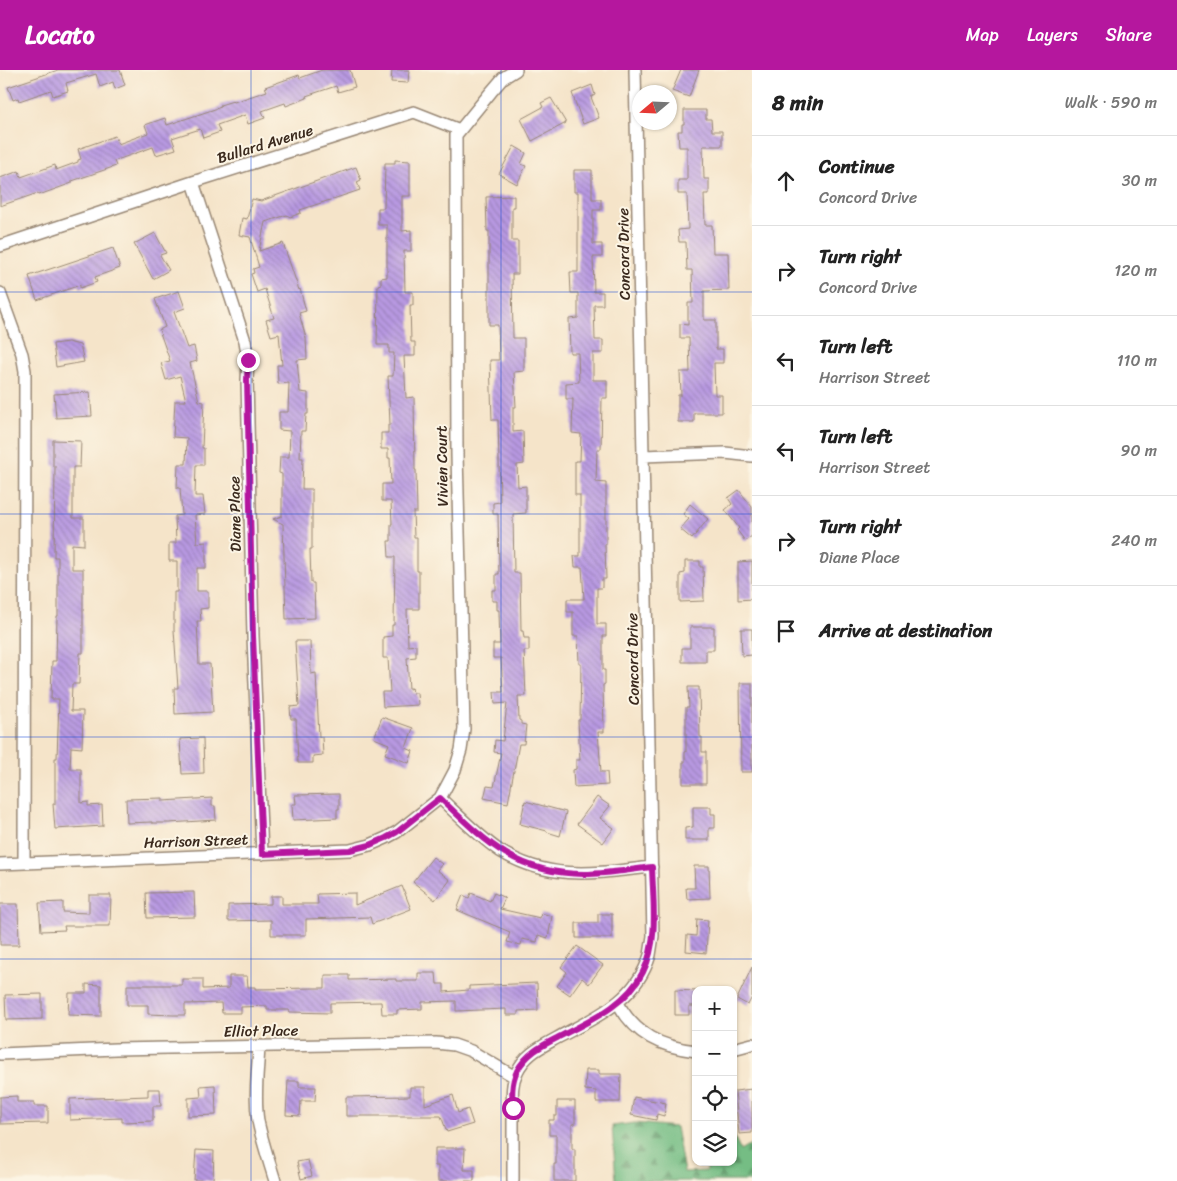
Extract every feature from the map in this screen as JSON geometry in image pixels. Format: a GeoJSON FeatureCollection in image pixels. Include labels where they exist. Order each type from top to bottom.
{"type":"FeatureCollection","features":[{"type":"Feature","properties":{"kind":"street"},"geometry":{"type":"LineString","coordinates":[[460,130],[504,78],[516,70]]}},
{"type":"Feature","properties":{"kind":"street","name":"Concord Drive"},"geometry":{"type":"LineString","coordinates":[[513,1181],[512,1089],[517,1071],[525,1059],[536,1049],[618,1003],[633,988],[643,972],[650,955],[653,936],[635,70]]}},
{"type":"Feature","properties":{"kind":"street","name":"Bullard Avenue"},"geometry":{"type":"LineString","coordinates":[[0,246],[414,112],[460,130]]}},
{"type":"Feature","properties":{"kind":"street","name":"Vivien Court"},"geometry":{"type":"LineString","coordinates":[[440,798],[455,770],[461,750],[464,729],[457,454],[456,135],[460,130]]}},
{"type":"Feature","properties":{"kind":"street","name":"Diane Place"},"geometry":{"type":"LineString","coordinates":[[193,182],[245,341],[248,360],[247,390],[253,636],[262,854]]}},
{"type":"Feature","properties":{"kind":"street"},"geometry":{"type":"LineString","coordinates":[[0,293],[22,354],[25,372],[24,863]]}},
{"type":"Feature","properties":{"kind":"street"},"geometry":{"type":"LineString","coordinates":[[643,456],[725,453],[752,456]]}},
{"type":"Feature","properties":{"kind":"street"},"geometry":{"type":"LineString","coordinates":[[440,798],[481,836],[500,850],[518,860],[541,868],[564,873],[585,874],[652,867]]}},
{"type":"Feature","properties":{"kind":"street","name":"Harrison Street"},"geometry":{"type":"LineString","coordinates":[[0,864],[350,850],[370,845],[397,832],[440,798]]}},
{"type":"Feature","properties":{"kind":"street"},"geometry":{"type":"LineString","coordinates":[[618,1003],[632,1023],[646,1035],[679,1049],[692,1051]]}},
{"type":"Feature","properties":{"kind":"street","name":"Elliot Place"},"geometry":{"type":"LineString","coordinates":[[0,1054],[116,1049],[436,1043],[454,1045],[471,1051],[515,1077]]}},
{"type":"Feature","properties":{"kind":"street"},"geometry":{"type":"LineString","coordinates":[[737,1048],[752,1044]]}},
{"type":"Feature","properties":{"kind":"street"},"geometry":{"type":"LineString","coordinates":[[259,1046],[256,1098],[258,1119],[263,1144],[275,1181]]}},
{"type":"Feature","properties":{"kind":"green space"},"geometry":{"type":"Polygon","coordinates":[[[635,1123],[676,1127],[684,1172],[706,1171],[707,1166],[737,1166],[737,1143],[740,1151],[752,1144],[752,1181],[616,1181],[612,1126],[635,1123]]]}},
{"type":"Feature","properties":{"kind":"building"},"geometry":{"type":"Polygon","coordinates":[[[58,70],[120,70],[125,85],[115,89],[113,82],[100,87],[96,74],[66,83],[68,91],[53,96],[51,90],[19,101],[18,98],[13,100],[8,87],[58,70]]]}},
{"type":"Feature","properties":{"kind":"building"},"geometry":{"type":"Polygon","coordinates":[[[322,70],[350,70],[355,87],[338,92],[336,86],[306,96],[307,98],[286,106],[285,103],[262,111],[265,118],[248,124],[245,115],[217,125],[220,132],[203,138],[200,129],[172,138],[176,149],[156,155],[153,147],[114,161],[116,166],[72,181],[72,183],[0,206],[0,178],[19,171],[21,177],[55,165],[56,170],[78,162],[81,159],[78,149],[115,136],[118,144],[148,133],[145,125],[165,118],[167,125],[221,107],[220,105],[267,91],[265,87],[299,75],[300,78],[322,70]]]}},
{"type":"Feature","properties":{"kind":"building"},"geometry":{"type":"Polygon","coordinates":[[[392,70],[409,70],[408,83],[391,82],[392,70]]]}},
{"type":"Feature","properties":{"kind":"building"},"geometry":{"type":"Polygon","coordinates":[[[681,70],[699,70],[689,97],[677,93],[677,85],[675,85],[681,70]]]}},
{"type":"Feature","properties":{"kind":"building"},"geometry":{"type":"Polygon","coordinates":[[[592,85],[595,95],[591,97],[599,118],[583,124],[572,93],[592,85]]]}},
{"type":"Feature","properties":{"kind":"building"},"geometry":{"type":"Polygon","coordinates":[[[551,98],[566,123],[532,141],[521,119],[543,107],[541,103],[551,98]]]}},
{"type":"Feature","properties":{"kind":"building"},"geometry":{"type":"Polygon","coordinates":[[[684,110],[706,110],[706,119],[711,119],[712,131],[722,131],[722,146],[703,146],[704,179],[709,179],[709,194],[704,194],[705,225],[712,225],[713,253],[728,253],[729,290],[704,291],[704,320],[716,320],[716,349],[723,349],[723,363],[714,363],[715,395],[722,395],[722,413],[694,413],[694,422],[678,422],[678,395],[681,395],[680,372],[690,372],[689,338],[680,338],[680,324],[688,325],[688,303],[693,303],[692,270],[687,270],[686,242],[679,242],[678,230],[688,229],[687,194],[678,194],[678,180],[687,180],[687,147],[679,147],[678,131],[682,131],[682,124],[684,124],[684,110]]]}},
{"type":"Feature","properties":{"kind":"building"},"geometry":{"type":"Polygon","coordinates":[[[514,146],[526,153],[521,164],[526,166],[517,184],[499,174],[514,146]]]}},
{"type":"Feature","properties":{"kind":"building"},"geometry":{"type":"Polygon","coordinates":[[[395,160],[410,161],[410,196],[402,196],[402,231],[411,230],[411,251],[404,251],[405,292],[413,292],[413,305],[410,305],[411,342],[415,342],[415,356],[404,356],[406,398],[414,397],[417,512],[413,512],[414,537],[417,537],[419,609],[407,609],[408,646],[416,645],[416,657],[407,658],[409,689],[412,688],[413,693],[417,693],[418,705],[383,707],[382,692],[390,692],[388,658],[383,658],[383,637],[392,636],[392,625],[394,625],[395,557],[389,557],[388,541],[391,541],[392,524],[391,501],[382,501],[382,484],[391,484],[390,458],[388,458],[388,449],[381,449],[381,433],[388,433],[388,425],[390,425],[388,376],[393,376],[394,353],[389,353],[389,345],[377,345],[378,285],[381,284],[381,278],[387,277],[387,225],[378,225],[378,208],[384,208],[385,163],[395,163],[395,160]]]}},
{"type":"Feature","properties":{"kind":"building"},"geometry":{"type":"Polygon","coordinates":[[[356,167],[361,180],[357,182],[360,190],[300,210],[301,213],[290,217],[287,215],[265,222],[259,251],[283,243],[306,311],[299,313],[306,338],[307,359],[297,360],[300,392],[308,393],[308,414],[306,414],[305,431],[301,431],[300,458],[303,458],[302,489],[312,489],[312,549],[310,549],[311,583],[314,583],[315,618],[286,619],[283,524],[273,519],[282,516],[282,474],[279,473],[280,457],[289,457],[290,431],[279,430],[279,412],[288,412],[289,383],[278,384],[277,365],[282,365],[279,334],[271,336],[266,320],[274,318],[265,289],[257,292],[251,274],[254,273],[253,269],[259,267],[250,237],[239,235],[242,218],[247,219],[252,199],[261,201],[356,167]]]}},
{"type":"Feature","properties":{"kind":"building"},"geometry":{"type":"Polygon","coordinates":[[[574,170],[592,170],[592,199],[601,199],[601,210],[593,210],[593,244],[602,244],[602,257],[593,257],[594,292],[603,292],[603,305],[594,305],[595,340],[603,340],[603,353],[593,353],[593,380],[607,380],[607,398],[602,398],[601,449],[597,449],[596,482],[606,483],[606,579],[602,579],[602,588],[597,588],[597,624],[606,624],[606,636],[603,636],[603,670],[605,670],[605,684],[603,685],[604,732],[598,732],[601,772],[607,772],[608,785],[574,787],[573,770],[576,769],[576,760],[580,760],[578,720],[580,720],[581,664],[579,664],[578,636],[573,636],[573,612],[567,612],[567,599],[584,599],[582,567],[575,567],[574,556],[580,556],[580,495],[575,495],[575,461],[580,461],[581,434],[572,433],[573,399],[566,399],[566,383],[579,382],[578,353],[570,353],[569,319],[578,318],[578,293],[571,293],[570,272],[578,272],[578,192],[574,192],[574,170]]]}},
{"type":"Feature","properties":{"kind":"building"},"geometry":{"type":"Polygon","coordinates":[[[514,196],[514,207],[512,207],[512,241],[518,241],[518,274],[512,274],[513,338],[524,338],[524,371],[514,372],[516,407],[513,407],[513,432],[523,431],[524,464],[517,465],[518,487],[526,486],[526,513],[513,514],[514,573],[520,573],[521,631],[523,631],[524,638],[529,638],[529,651],[524,651],[526,696],[518,696],[519,720],[521,724],[526,725],[524,744],[519,744],[508,803],[484,798],[487,786],[494,787],[501,753],[494,752],[495,740],[503,741],[507,703],[495,704],[494,692],[503,692],[501,658],[493,658],[493,644],[500,644],[499,610],[497,610],[497,601],[492,601],[492,590],[496,590],[496,574],[499,574],[498,514],[493,514],[493,503],[500,502],[498,420],[492,420],[490,360],[499,360],[498,325],[489,325],[489,231],[487,231],[486,197],[514,196]]]}},
{"type":"Feature","properties":{"kind":"building"},"geometry":{"type":"Polygon","coordinates":[[[155,233],[166,253],[160,255],[169,270],[153,279],[134,244],[155,233]]]}},
{"type":"Feature","properties":{"kind":"building"},"geometry":{"type":"Polygon","coordinates":[[[113,248],[120,268],[95,277],[97,282],[80,288],[80,285],[37,300],[29,276],[113,248]]]}},
{"type":"Feature","properties":{"kind":"building"},"geometry":{"type":"Polygon","coordinates":[[[179,291],[185,308],[174,312],[187,348],[194,346],[197,361],[190,363],[199,401],[204,402],[202,448],[204,448],[204,465],[196,465],[195,496],[203,496],[205,514],[195,515],[197,543],[206,542],[206,568],[197,568],[197,591],[208,591],[208,608],[200,609],[201,621],[197,621],[199,664],[210,664],[213,712],[175,714],[174,688],[178,688],[174,630],[174,592],[177,592],[177,561],[169,561],[169,543],[176,543],[175,516],[182,515],[180,488],[177,488],[178,464],[186,464],[187,438],[173,437],[175,401],[186,401],[180,376],[166,380],[161,363],[170,361],[159,330],[165,327],[155,299],[179,291]]]}},
{"type":"Feature","properties":{"kind":"building"},"geometry":{"type":"Polygon","coordinates":[[[68,342],[80,345],[84,362],[56,367],[53,344],[68,342]]]}},
{"type":"Feature","properties":{"kind":"building"},"geometry":{"type":"Polygon","coordinates":[[[90,392],[92,416],[56,418],[54,394],[90,392]]]}},
{"type":"Feature","properties":{"kind":"building"},"geometry":{"type":"Polygon","coordinates":[[[53,440],[81,441],[80,467],[73,467],[73,518],[84,518],[84,545],[72,544],[72,569],[83,569],[83,653],[80,653],[79,684],[72,684],[71,711],[83,711],[82,748],[71,747],[70,769],[81,769],[81,803],[88,802],[88,806],[102,805],[103,826],[55,829],[53,804],[55,804],[55,758],[57,758],[59,699],[51,699],[52,661],[56,661],[58,616],[58,557],[54,557],[55,466],[53,466],[53,440]]]}},
{"type":"Feature","properties":{"kind":"building"},"geometry":{"type":"Polygon","coordinates":[[[739,490],[752,507],[752,536],[745,541],[737,530],[739,528],[725,510],[732,504],[728,498],[739,490]]]}},
{"type":"Feature","properties":{"kind":"building"},"geometry":{"type":"Polygon","coordinates":[[[690,504],[708,519],[692,539],[680,529],[689,519],[683,514],[690,504]]]}},
{"type":"Feature","properties":{"kind":"building"},"geometry":{"type":"Polygon","coordinates":[[[685,561],[700,561],[700,567],[703,567],[704,601],[680,602],[680,574],[685,573],[685,561]]]}},
{"type":"Feature","properties":{"kind":"building"},"geometry":{"type":"Polygon","coordinates":[[[752,561],[752,599],[738,600],[738,562],[752,561]]]}},
{"type":"Feature","properties":{"kind":"building"},"geometry":{"type":"Polygon","coordinates":[[[690,627],[714,627],[714,650],[706,650],[706,662],[682,662],[682,648],[690,648],[690,627]]]}},
{"type":"Feature","properties":{"kind":"building"},"geometry":{"type":"Polygon","coordinates":[[[741,629],[752,629],[752,655],[742,656],[741,629]]]}},
{"type":"Feature","properties":{"kind":"building"},"geometry":{"type":"Polygon","coordinates":[[[295,641],[310,641],[311,674],[316,673],[319,737],[322,737],[323,755],[313,756],[313,763],[298,763],[296,719],[291,719],[290,707],[299,706],[295,641]]]}},
{"type":"Feature","properties":{"kind":"building"},"geometry":{"type":"Polygon","coordinates":[[[740,683],[752,683],[752,772],[741,772],[740,683]]]}},
{"type":"Feature","properties":{"kind":"building"},"geometry":{"type":"Polygon","coordinates":[[[688,687],[699,687],[700,737],[702,737],[702,752],[706,752],[706,784],[683,784],[683,762],[685,762],[686,752],[686,707],[689,707],[688,687]]]}},
{"type":"Feature","properties":{"kind":"building"},"geometry":{"type":"Polygon","coordinates":[[[382,717],[413,728],[406,748],[413,751],[409,763],[385,754],[389,744],[374,738],[382,717]]]}},
{"type":"Feature","properties":{"kind":"building"},"geometry":{"type":"Polygon","coordinates":[[[203,738],[204,773],[182,774],[180,739],[203,738]]]}},
{"type":"Feature","properties":{"kind":"building"},"geometry":{"type":"Polygon","coordinates":[[[339,794],[337,818],[293,820],[292,804],[296,804],[295,795],[339,794]]]}},
{"type":"Feature","properties":{"kind":"building"},"geometry":{"type":"Polygon","coordinates":[[[597,797],[610,806],[600,818],[614,828],[603,843],[577,824],[597,797]]]}},
{"type":"Feature","properties":{"kind":"building"},"geometry":{"type":"Polygon","coordinates":[[[163,798],[163,801],[212,798],[212,806],[215,806],[216,820],[127,823],[126,799],[163,798]]]}},
{"type":"Feature","properties":{"kind":"building"},"geometry":{"type":"Polygon","coordinates":[[[525,801],[566,812],[560,836],[520,824],[525,801]]]}},
{"type":"Feature","properties":{"kind":"building"},"geometry":{"type":"Polygon","coordinates":[[[693,807],[711,807],[711,814],[715,814],[715,828],[709,828],[709,840],[685,840],[685,828],[693,827],[693,807]]]}},
{"type":"Feature","properties":{"kind":"building"},"geometry":{"type":"Polygon","coordinates":[[[433,857],[442,864],[437,870],[450,880],[435,900],[413,882],[433,857]]]}},
{"type":"Feature","properties":{"kind":"building"},"geometry":{"type":"Polygon","coordinates":[[[694,866],[709,866],[710,898],[687,899],[686,888],[695,888],[694,866]]]}},
{"type":"Feature","properties":{"kind":"building"},"geometry":{"type":"Polygon","coordinates":[[[402,886],[411,909],[372,924],[370,917],[306,919],[306,935],[271,935],[271,920],[228,921],[228,905],[271,904],[271,896],[282,896],[282,904],[318,904],[317,894],[355,893],[355,905],[402,886]]]}},
{"type":"Feature","properties":{"kind":"building"},"geometry":{"type":"Polygon","coordinates":[[[194,892],[195,917],[147,918],[146,893],[194,892]]]}},
{"type":"Feature","properties":{"kind":"building"},"geometry":{"type":"Polygon","coordinates":[[[471,893],[490,901],[494,893],[505,898],[500,909],[540,918],[541,913],[552,916],[548,938],[538,935],[537,942],[522,939],[521,945],[507,942],[510,932],[457,910],[463,895],[469,898],[471,893]]]}},
{"type":"Feature","properties":{"kind":"building"},"geometry":{"type":"Polygon","coordinates":[[[89,895],[111,895],[110,926],[64,926],[65,930],[41,931],[39,903],[63,902],[63,912],[89,913],[89,895]]]}},
{"type":"Feature","properties":{"kind":"building"},"geometry":{"type":"Polygon","coordinates":[[[0,904],[18,904],[19,945],[0,945],[0,904]]]}},
{"type":"Feature","properties":{"kind":"building"},"geometry":{"type":"Polygon","coordinates":[[[598,914],[612,914],[612,938],[576,938],[576,923],[598,923],[598,914]]]}},
{"type":"Feature","properties":{"kind":"building"},"geometry":{"type":"Polygon","coordinates":[[[697,919],[708,920],[706,953],[686,951],[687,935],[696,936],[697,919]]]}},
{"type":"Feature","properties":{"kind":"building"},"geometry":{"type":"Polygon","coordinates":[[[577,946],[603,965],[589,984],[582,978],[570,995],[557,986],[567,972],[561,967],[577,946]]]}},
{"type":"Feature","properties":{"kind":"building"},"geometry":{"type":"Polygon","coordinates":[[[752,967],[752,997],[748,1005],[737,999],[752,967]]]}},
{"type":"Feature","properties":{"kind":"building"},"geometry":{"type":"Polygon","coordinates":[[[418,973],[436,973],[437,984],[444,984],[444,992],[469,990],[469,986],[537,983],[538,1010],[518,1011],[518,1015],[506,1015],[506,1009],[456,1011],[456,1001],[422,1002],[422,1009],[397,1010],[397,1014],[382,1014],[381,1002],[330,1003],[330,1013],[267,1010],[267,1006],[241,1007],[241,1013],[222,1013],[221,1003],[185,1004],[185,1015],[173,1015],[148,1014],[148,1005],[127,1005],[127,985],[182,985],[182,979],[203,979],[203,989],[229,988],[229,976],[247,976],[248,987],[255,987],[255,989],[325,988],[325,975],[349,975],[349,980],[396,979],[396,981],[418,981],[418,973]]]}},
{"type":"Feature","properties":{"kind":"building"},"geometry":{"type":"Polygon","coordinates":[[[86,984],[101,985],[101,1016],[68,1015],[69,993],[86,993],[86,984]]]}},
{"type":"Feature","properties":{"kind":"building"},"geometry":{"type":"Polygon","coordinates":[[[675,990],[692,991],[692,1006],[689,1006],[689,1015],[675,1015],[675,990]]]}},
{"type":"Feature","properties":{"kind":"building"},"geometry":{"type":"Polygon","coordinates":[[[42,994],[42,1019],[6,1020],[5,995],[42,994]]]}},
{"type":"Feature","properties":{"kind":"building"},"geometry":{"type":"Polygon","coordinates":[[[586,1070],[599,1070],[599,1074],[621,1074],[620,1102],[596,1102],[596,1091],[585,1090],[586,1070]]]}},
{"type":"Feature","properties":{"kind":"building"},"geometry":{"type":"Polygon","coordinates":[[[288,1081],[299,1081],[299,1087],[316,1087],[315,1101],[301,1101],[300,1116],[286,1115],[288,1081]]]}},
{"type":"Feature","properties":{"kind":"building"},"geometry":{"type":"Polygon","coordinates":[[[215,1085],[216,1115],[188,1116],[188,1098],[201,1097],[200,1086],[215,1085]]]}},
{"type":"Feature","properties":{"kind":"building"},"geometry":{"type":"Polygon","coordinates":[[[410,1087],[425,1087],[425,1105],[453,1095],[458,1113],[468,1109],[473,1124],[447,1132],[441,1116],[346,1116],[346,1097],[410,1096],[410,1087]]]}},
{"type":"Feature","properties":{"kind":"building"},"geometry":{"type":"Polygon","coordinates":[[[148,1089],[160,1089],[161,1106],[153,1106],[153,1121],[122,1122],[122,1118],[70,1120],[70,1099],[148,1096],[148,1089]]]}},
{"type":"Feature","properties":{"kind":"building"},"geometry":{"type":"Polygon","coordinates":[[[752,1089],[752,1133],[739,1134],[737,1091],[752,1089]]]}},
{"type":"Feature","properties":{"kind":"building"},"geometry":{"type":"Polygon","coordinates":[[[17,1096],[17,1102],[34,1102],[34,1106],[48,1106],[48,1123],[0,1124],[0,1097],[17,1096]]]}},
{"type":"Feature","properties":{"kind":"building"},"geometry":{"type":"Polygon","coordinates":[[[634,1097],[666,1103],[664,1116],[657,1114],[656,1120],[631,1115],[634,1097]]]}},
{"type":"Feature","properties":{"kind":"building"},"geometry":{"type":"Polygon","coordinates":[[[557,1101],[575,1101],[575,1124],[572,1124],[572,1149],[575,1149],[575,1181],[554,1181],[556,1135],[549,1135],[549,1120],[554,1120],[554,1116],[557,1116],[557,1101]]]}},
{"type":"Feature","properties":{"kind":"building"},"geometry":{"type":"Polygon","coordinates":[[[435,1148],[465,1148],[464,1170],[474,1170],[474,1181],[438,1181],[438,1166],[435,1166],[435,1148]]]}},
{"type":"Feature","properties":{"kind":"building"},"geometry":{"type":"Polygon","coordinates":[[[196,1150],[214,1151],[213,1181],[194,1180],[196,1150]]]}},
{"type":"Feature","properties":{"kind":"building"},"geometry":{"type":"Polygon","coordinates":[[[308,1160],[312,1176],[301,1179],[297,1162],[308,1160]]]}},
{"type":"Feature","properties":{"kind":"route"},"geometry":{"type":"LineString","coordinates":[[248,360],[253,636],[262,854],[350,850],[370,845],[397,832],[440,798],[481,836],[500,850],[518,860],[541,868],[564,873],[585,874],[652,867],[653,936],[650,955],[643,972],[633,988],[618,1003],[536,1049],[525,1059],[517,1071],[512,1089],[513,1108]]}}]}
